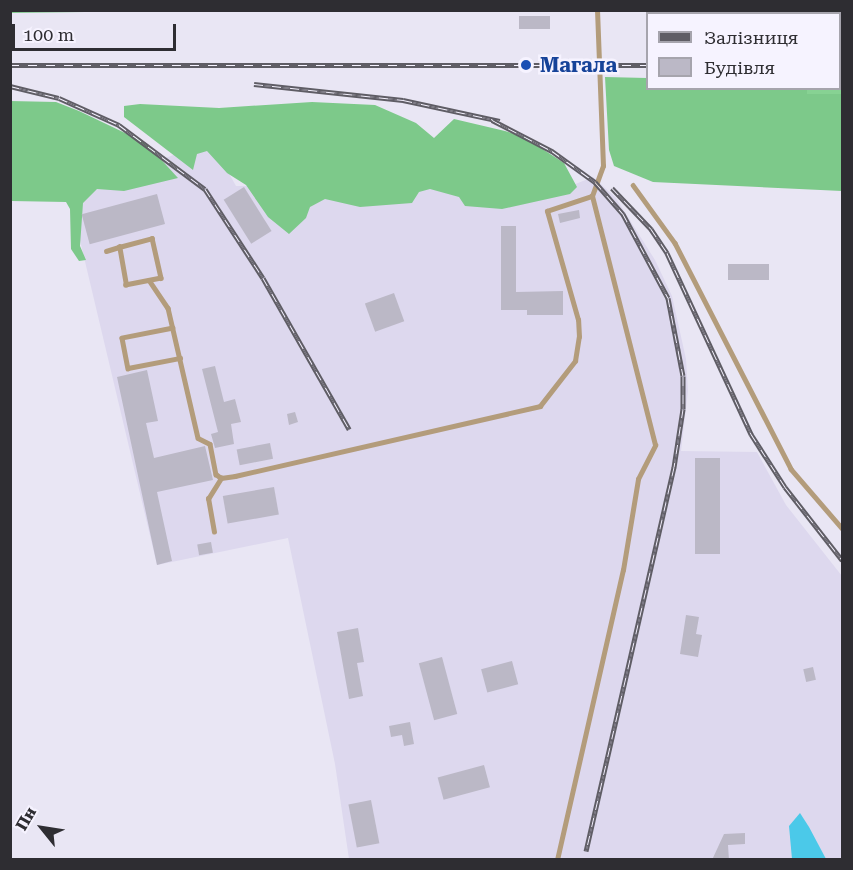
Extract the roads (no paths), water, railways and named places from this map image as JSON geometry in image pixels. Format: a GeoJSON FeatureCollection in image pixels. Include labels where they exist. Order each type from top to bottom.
{"type":"FeatureCollection","features":[{"type":"Feature","properties":{"kind":"lane"},"geometry":{"type":"LineString","coordinates":[[557,860],[623,570],[638,479],[655,445],[592,196],[603,166],[597,10]]}},
{"type":"Feature","properties":{"kind":"lane"},"geometry":{"type":"LineString","coordinates":[[633,185],[675,243],[791,469],[843,528]]}},
{"type":"Feature","properties":{"kind":"lane"},"geometry":{"type":"LineString","coordinates":[[214,532],[208,499],[220,478],[540,406],[575,361],[579,337],[578,320],[547,211],[592,196]]}},
{"type":"Feature","properties":{"kind":"lane"},"geometry":{"type":"LineString","coordinates":[[106,251],[119,247],[152,238],[161,278],[126,285],[119,247]]}},
{"type":"Feature","properties":{"kind":"lane"},"geometry":{"type":"LineString","coordinates":[[149,280],[168,308],[198,438],[210,444],[216,474],[220,478]]}},
{"type":"Feature","properties":{"kind":"lane"},"geometry":{"type":"LineString","coordinates":[[173,328],[122,338],[128,368],[180,358]]}},
{"type":"Feature","properties":{"kind":"water"},"geometry":{"type":"Polygon","coordinates":[[[800,813],[826,859],[792,859],[789,826],[800,813]]]}},
{"type":"Feature","properties":{"kind":"railway"},"geometry":{"type":"LineString","coordinates":[[10,65],[646,65]]}},
{"type":"Feature","properties":{"kind":"railway"},"geometry":{"type":"LineString","coordinates":[[254,84],[403,100],[500,121]]}},
{"type":"Feature","properties":{"kind":"railway"},"geometry":{"type":"LineString","coordinates":[[10,86],[59,98],[119,125],[205,189],[263,278],[349,429]]}},
{"type":"Feature","properties":{"kind":"railway"},"geometry":{"type":"LineString","coordinates":[[492,120],[552,151],[595,182],[623,214],[668,298],[683,376],[683,409],[674,467],[586,851]]}},
{"type":"Feature","properties":{"kind":"railway"},"geometry":{"type":"LineString","coordinates":[[612,188],[651,229],[667,253],[751,434],[785,487],[842,560]]}},
{"type":"Feature","properties":{"kind":"place","name":"Магала"},"geometry":{"type":"Point","coordinates":[526,65]}}]}
